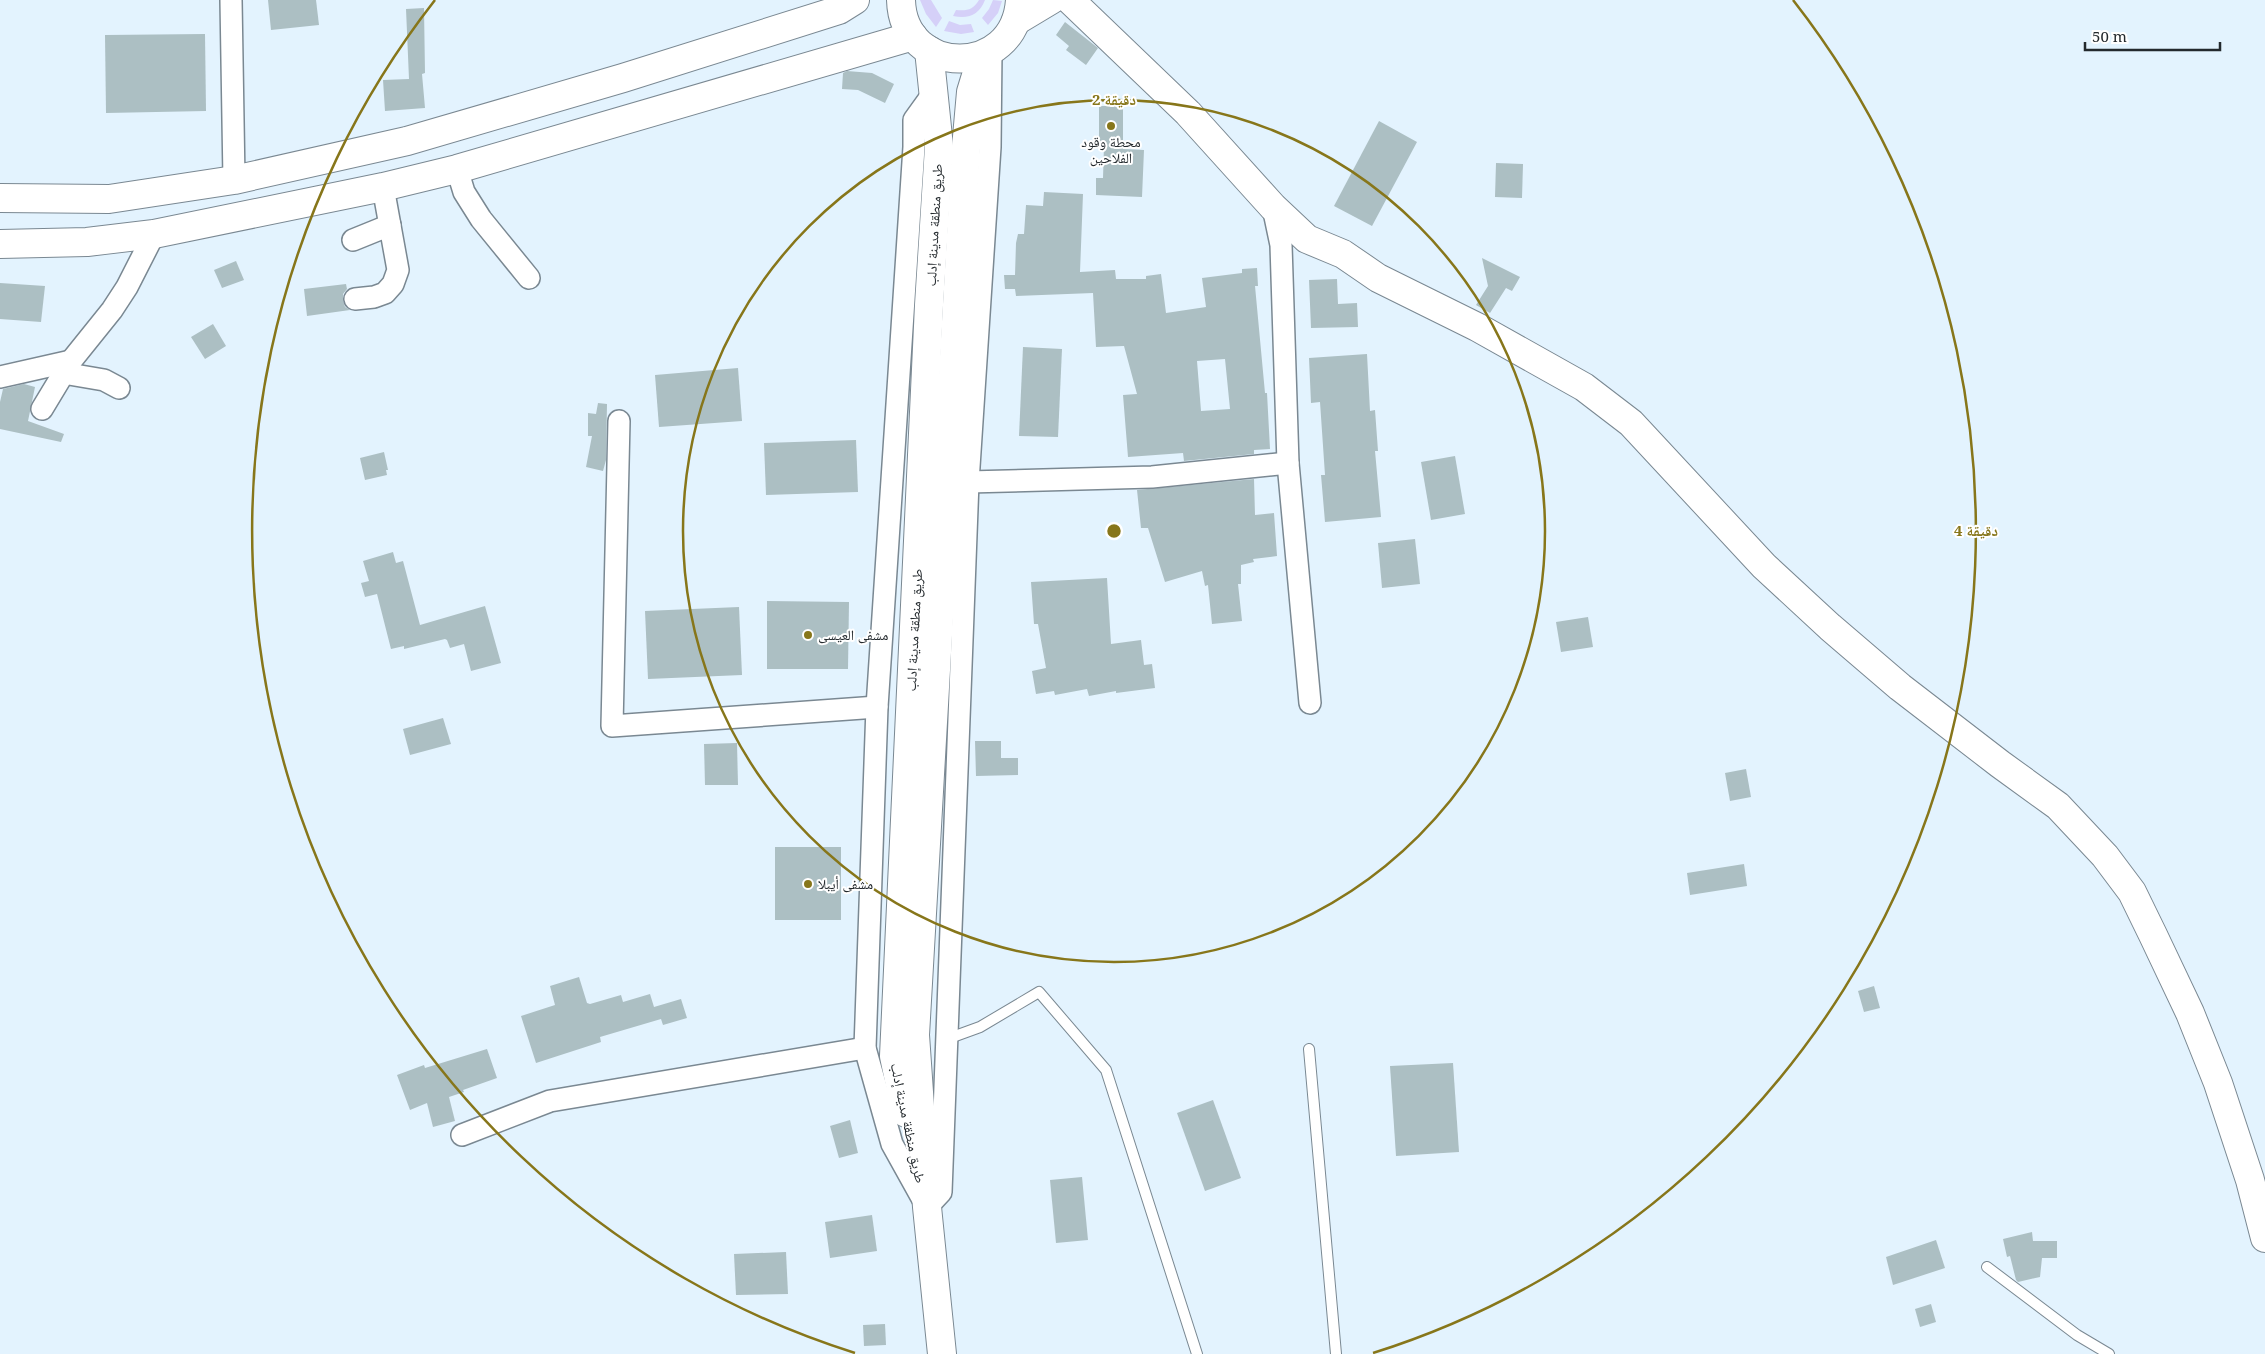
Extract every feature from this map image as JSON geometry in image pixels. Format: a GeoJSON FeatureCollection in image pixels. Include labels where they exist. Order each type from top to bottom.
{"type":"FeatureCollection","features":[{"type":"Feature","properties":{"kind":"main road"},"geometry":{"type":"LineString","coordinates":[[0,198],[109,199],[234,180],[407,141],[642,72],[839,10],[855,0]]}},
{"type":"Feature","properties":{"kind":"main road","name":"طريق منطقة مدينة إدلب"},"geometry":{"type":"LineString","coordinates":[[901,0],[904,17],[921,43],[932,95],[938,147],[894,1056],[927,1207]]}},
{"type":"Feature","properties":{"kind":"main road"},"geometry":{"type":"LineString","coordinates":[[0,244],[87,242],[154,234],[383,187],[457,169],[921,43],[938,55],[960,59],[986,53],[1006,38],[1018,11],[1050,0]]}},
{"type":"Feature","properties":{"kind":"main road"},"geometry":{"type":"LineString","coordinates":[[1070,0],[1188,114],[1273,207],[1307,239],[1343,254],[1378,278],[1477,327],[1584,387],[1631,422],[1764,566],[1830,627],[1900,687],[2058,806],[2105,856],[2132,892],[2153,935],[2190,1013],[2218,1083],[2250,1180],[2265,1238]]}},
{"type":"Feature","properties":{"kind":"main road","name":"طريق منطقة مدينة إدلب"},"geometry":{"type":"LineString","coordinates":[[942,1354],[927,1207],[915,1034],[966,148],[971,92],[986,53]]}},
{"type":"Feature","properties":{"kind":"street"},"geometry":{"type":"LineString","coordinates":[[231,0],[234,180]]}},
{"type":"Feature","properties":{"kind":"street"},"geometry":{"type":"LineString","coordinates":[[932,95],[914,120],[914,146],[877,707],[865,1048],[892,1144],[927,1207],[941,1192],[968,482],[990,147],[986,53]]}},
{"type":"Feature","properties":{"kind":"street"},"geometry":{"type":"LineString","coordinates":[[457,169],[464,192],[481,219],[529,278]]}},
{"type":"Feature","properties":{"kind":"street"},"geometry":{"type":"LineString","coordinates":[[355,299],[374,297],[385,293],[393,284],[398,270],[383,187]]}},
{"type":"Feature","properties":{"kind":"street"},"geometry":{"type":"LineString","coordinates":[[1273,207],[1281,245],[1288,463],[1310,703]]}},
{"type":"Feature","properties":{"kind":"street"},"geometry":{"type":"LineString","coordinates":[[353,240],[390,224]]}},
{"type":"Feature","properties":{"kind":"street"},"geometry":{"type":"LineString","coordinates":[[42,409],[67,367],[112,310],[127,287],[154,234]]}},
{"type":"Feature","properties":{"kind":"street"},"geometry":{"type":"LineString","coordinates":[[0,377],[67,367],[104,380],[119,388]]}},
{"type":"Feature","properties":{"kind":"street"},"geometry":{"type":"LineString","coordinates":[[620,421],[612,726],[877,707]]}},
{"type":"Feature","properties":{"kind":"street"},"geometry":{"type":"LineString","coordinates":[[968,482],[1152,477],[1288,463]]}},
{"type":"Feature","properties":{"kind":"street"},"geometry":{"type":"LineString","coordinates":[[462,1135],[550,1101],[865,1048]]}},
{"type":"Feature","properties":{"kind":"lane"},"geometry":{"type":"LineString","coordinates":[[947,1039],[980,1027],[1040,992],[1106,1070],[1197,1354]]}},
{"type":"Feature","properties":{"kind":"lane"},"geometry":{"type":"LineString","coordinates":[[1309,1049],[1336,1354]]}},
{"type":"Feature","properties":{"kind":"lane"},"geometry":{"type":"LineString","coordinates":[[1987,1267],[2077,1334],[2109,1354]]}},
{"type":"Feature","properties":{"kind":"shaded area"},"geometry":{"type":"Polygon","coordinates":[[[920,0],[931,0],[942,18],[936,27],[926,14],[920,0]]]}},
{"type":"Feature","properties":{"kind":"shaded area"},"geometry":{"type":"Polygon","coordinates":[[[979,0],[985,0],[980,9],[973,15],[964,17],[953,16],[956,10],[969,9],[979,0]]]}},
{"type":"Feature","properties":{"kind":"shaded area"},"geometry":{"type":"Polygon","coordinates":[[[993,0],[1002,1],[998,13],[988,25],[982,18],[993,0]]]}},
{"type":"Feature","properties":{"kind":"shaded area"},"geometry":{"type":"Polygon","coordinates":[[[949,21],[960,25],[971,24],[974,32],[961,34],[944,31],[949,21]]]}},
{"type":"Feature","properties":{"kind":"building"},"geometry":{"type":"Polygon","coordinates":[[[268,0],[316,0],[319,25],[271,30],[268,0]]]}},
{"type":"Feature","properties":{"kind":"building"},"geometry":{"type":"Polygon","coordinates":[[[424,8],[425,73],[422,74],[425,108],[385,111],[383,80],[409,79],[406,9],[424,8]]]}},
{"type":"Feature","properties":{"kind":"building"},"geometry":{"type":"Polygon","coordinates":[[[1065,22],[1098,48],[1086,65],[1066,50],[1069,46],[1056,35],[1065,22]]]}},
{"type":"Feature","properties":{"kind":"building"},"geometry":{"type":"Polygon","coordinates":[[[205,34],[206,111],[106,113],[105,35],[205,34]]]}},
{"type":"Feature","properties":{"kind":"building"},"geometry":{"type":"Polygon","coordinates":[[[847,71],[872,73],[894,84],[885,103],[858,90],[842,89],[843,73],[847,71]]]}},
{"type":"Feature","properties":{"kind":"building"},"geometry":{"type":"Polygon","coordinates":[[[1099,106],[1123,106],[1123,149],[1144,150],[1142,197],[1096,195],[1096,178],[1103,178],[1104,146],[1099,146],[1099,106]]]}},
{"type":"Feature","properties":{"kind":"building"},"geometry":{"type":"Polygon","coordinates":[[[1379,121],[1417,142],[1372,226],[1334,206],[1379,121]]]}},
{"type":"Feature","properties":{"kind":"building"},"geometry":{"type":"Polygon","coordinates":[[[1496,163],[1523,164],[1522,198],[1495,197],[1496,163]]]}},
{"type":"Feature","properties":{"kind":"building"},"geometry":{"type":"Polygon","coordinates":[[[1044,192],[1083,194],[1080,272],[1115,270],[1116,279],[1146,279],[1146,276],[1161,274],[1166,313],[1206,307],[1202,278],[1242,273],[1242,269],[1257,268],[1258,286],[1255,286],[1265,393],[1267,393],[1270,449],[1254,450],[1254,454],[1184,461],[1183,453],[1128,457],[1123,395],[1137,394],[1124,346],[1096,347],[1093,293],[1016,296],[1015,289],[1005,289],[1004,275],[1015,275],[1016,243],[1018,234],[1024,234],[1026,205],[1043,206],[1044,192]],[[1225,359],[1197,361],[1201,411],[1230,409],[1225,359]]]}},
{"type":"Feature","properties":{"kind":"building"},"geometry":{"type":"Polygon","coordinates":[[[1482,258],[1520,277],[1512,291],[1506,288],[1490,313],[1476,305],[1488,286],[1482,258]]]}},
{"type":"Feature","properties":{"kind":"building"},"geometry":{"type":"Polygon","coordinates":[[[236,261],[244,280],[222,288],[214,270],[236,261]]]}},
{"type":"Feature","properties":{"kind":"building"},"geometry":{"type":"Polygon","coordinates":[[[1337,279],[1338,304],[1357,303],[1358,327],[1311,328],[1309,280],[1337,279]]]}},
{"type":"Feature","properties":{"kind":"building"},"geometry":{"type":"Polygon","coordinates":[[[0,283],[45,286],[41,322],[0,319],[0,283]]]}},
{"type":"Feature","properties":{"kind":"building"},"geometry":{"type":"Polygon","coordinates":[[[346,284],[347,289],[343,294],[343,301],[345,307],[350,310],[307,316],[304,289],[346,284]]]}},
{"type":"Feature","properties":{"kind":"building"},"geometry":{"type":"Polygon","coordinates":[[[213,324],[226,346],[205,359],[191,337],[213,324]]]}},
{"type":"Feature","properties":{"kind":"building"},"geometry":{"type":"Polygon","coordinates":[[[1023,347],[1062,349],[1058,437],[1019,436],[1023,347]]]}},
{"type":"Feature","properties":{"kind":"building"},"geometry":{"type":"Polygon","coordinates":[[[1367,354],[1370,411],[1375,410],[1378,451],[1375,451],[1381,517],[1325,522],[1321,475],[1325,475],[1320,402],[1311,403],[1309,358],[1367,354]]]}},
{"type":"Feature","properties":{"kind":"building"},"geometry":{"type":"Polygon","coordinates":[[[738,368],[742,421],[659,427],[655,375],[738,368]]]}},
{"type":"Feature","properties":{"kind":"building"},"geometry":{"type":"Polygon","coordinates":[[[24,384],[35,387],[28,421],[64,434],[61,442],[0,429],[0,402],[3,389],[24,384]]]}},
{"type":"Feature","properties":{"kind":"building"},"geometry":{"type":"Polygon","coordinates":[[[598,403],[607,404],[606,460],[603,471],[586,467],[592,436],[588,436],[588,413],[596,414],[598,403]]]}},
{"type":"Feature","properties":{"kind":"building"},"geometry":{"type":"Polygon","coordinates":[[[856,440],[858,492],[766,495],[764,443],[856,440]]]}},
{"type":"Feature","properties":{"kind":"building"},"geometry":{"type":"Polygon","coordinates":[[[384,452],[388,470],[386,470],[387,475],[365,480],[360,458],[384,452]]]}},
{"type":"Feature","properties":{"kind":"building"},"geometry":{"type":"Polygon","coordinates":[[[1455,456],[1465,514],[1431,520],[1421,462],[1455,456]]]}},
{"type":"Feature","properties":{"kind":"building"},"geometry":{"type":"Polygon","coordinates":[[[1254,479],[1255,515],[1274,513],[1277,556],[1253,559],[1254,562],[1241,565],[1241,584],[1238,584],[1242,621],[1212,624],[1208,585],[1205,586],[1202,571],[1165,582],[1148,528],[1141,528],[1137,490],[1254,479]]]}},
{"type":"Feature","properties":{"kind":"building"},"geometry":{"type":"Polygon","coordinates":[[[1415,539],[1420,584],[1382,588],[1378,543],[1415,539]]]}},
{"type":"Feature","properties":{"kind":"building"},"geometry":{"type":"Polygon","coordinates":[[[393,552],[396,563],[403,561],[420,625],[485,606],[501,663],[471,671],[464,644],[450,648],[445,639],[404,649],[404,646],[391,649],[377,594],[365,597],[361,583],[369,581],[363,561],[393,552]]]}},
{"type":"Feature","properties":{"kind":"building"},"geometry":{"type":"Polygon","coordinates":[[[1107,578],[1111,644],[1141,640],[1144,665],[1152,664],[1155,688],[1116,693],[1116,691],[1089,696],[1087,689],[1055,695],[1054,691],[1036,694],[1032,671],[1046,668],[1038,624],[1034,624],[1031,582],[1107,578]]]}},
{"type":"Feature","properties":{"kind":"building","name":"مشفى العيسى"},"geometry":{"type":"Polygon","coordinates":[[[767,601],[849,602],[848,669],[767,669],[767,601]]]}},
{"type":"Feature","properties":{"kind":"building"},"geometry":{"type":"Polygon","coordinates":[[[739,607],[742,675],[648,679],[645,611],[739,607]]]}},
{"type":"Feature","properties":{"kind":"building"},"geometry":{"type":"Polygon","coordinates":[[[1588,617],[1593,647],[1561,652],[1556,622],[1588,617]]]}},
{"type":"Feature","properties":{"kind":"building"},"geometry":{"type":"Polygon","coordinates":[[[443,718],[451,744],[410,755],[403,729],[443,718]]]}},
{"type":"Feature","properties":{"kind":"building"},"geometry":{"type":"Polygon","coordinates":[[[975,741],[1001,741],[1001,758],[1018,758],[1018,775],[976,776],[975,741]]]}},
{"type":"Feature","properties":{"kind":"building"},"geometry":{"type":"Polygon","coordinates":[[[737,743],[738,785],[705,785],[704,744],[737,743]]]}},
{"type":"Feature","properties":{"kind":"building"},"geometry":{"type":"Polygon","coordinates":[[[1746,769],[1751,797],[1730,801],[1725,773],[1746,769]]]}},
{"type":"Feature","properties":{"kind":"building","name":"مشفى أيبلا"},"geometry":{"type":"Polygon","coordinates":[[[775,847],[841,847],[841,920],[775,920],[775,847]]]}},
{"type":"Feature","properties":{"kind":"building"},"geometry":{"type":"Polygon","coordinates":[[[1744,864],[1747,886],[1690,895],[1687,873],[1744,864]]]}},
{"type":"Feature","properties":{"kind":"building"},"geometry":{"type":"Polygon","coordinates":[[[579,977],[587,1003],[590,1004],[621,995],[623,1002],[650,994],[654,1007],[681,999],[687,1018],[663,1025],[661,1019],[600,1037],[601,1042],[536,1063],[521,1016],[555,1005],[550,986],[579,977]]]}},
{"type":"Feature","properties":{"kind":"building"},"geometry":{"type":"Polygon","coordinates":[[[1874,986],[1880,1008],[1864,1012],[1858,991],[1874,986]]]}},
{"type":"Feature","properties":{"kind":"building"},"geometry":{"type":"Polygon","coordinates":[[[487,1049],[497,1078],[449,1097],[455,1121],[433,1127],[427,1103],[410,1110],[397,1075],[424,1065],[425,1068],[487,1049]]]}},
{"type":"Feature","properties":{"kind":"building"},"geometry":{"type":"Polygon","coordinates":[[[1453,1063],[1459,1152],[1396,1156],[1390,1066],[1453,1063]]]}},
{"type":"Feature","properties":{"kind":"building"},"geometry":{"type":"Polygon","coordinates":[[[1213,1100],[1241,1178],[1205,1191],[1177,1113],[1213,1100]]]}},
{"type":"Feature","properties":{"kind":"building"},"geometry":{"type":"Polygon","coordinates":[[[850,1120],[858,1153],[839,1158],[830,1126],[850,1120]]]}},
{"type":"Feature","properties":{"kind":"building"},"geometry":{"type":"Polygon","coordinates":[[[1082,1177],[1088,1240],[1056,1243],[1050,1180],[1082,1177]]]}},
{"type":"Feature","properties":{"kind":"building"},"geometry":{"type":"Polygon","coordinates":[[[872,1215],[877,1251],[830,1258],[825,1222],[872,1215]]]}},
{"type":"Feature","properties":{"kind":"building"},"geometry":{"type":"Polygon","coordinates":[[[2032,1232],[2033,1241],[2057,1241],[2057,1258],[2042,1258],[2040,1277],[2018,1282],[2010,1256],[2007,1257],[2003,1239],[2032,1232]]]}},
{"type":"Feature","properties":{"kind":"building"},"geometry":{"type":"Polygon","coordinates":[[[1936,1240],[1945,1268],[1893,1285],[1886,1257],[1936,1240]]]}},
{"type":"Feature","properties":{"kind":"building"},"geometry":{"type":"Polygon","coordinates":[[[786,1252],[788,1294],[736,1295],[734,1254],[786,1252]]]}},
{"type":"Feature","properties":{"kind":"building"},"geometry":{"type":"Polygon","coordinates":[[[1931,1304],[1936,1322],[1920,1327],[1915,1309],[1931,1304]]]}},
{"type":"Feature","properties":{"kind":"building"},"geometry":{"type":"Polygon","coordinates":[[[885,1324],[886,1345],[864,1346],[863,1325],[885,1324]]]}},
{"type":"Feature","properties":{"kind":"place","name":"محطة وقود الفلاحين"},"geometry":{"type":"Point","coordinates":[1111,126]}},
{"type":"Feature","properties":{"kind":"place","name":"مشفى العيسى"},"geometry":{"type":"Point","coordinates":[808,635]}},
{"type":"Feature","properties":{"kind":"place","name":"مشفى أيبلا"},"geometry":{"type":"Point","coordinates":[808,884]}}]}
